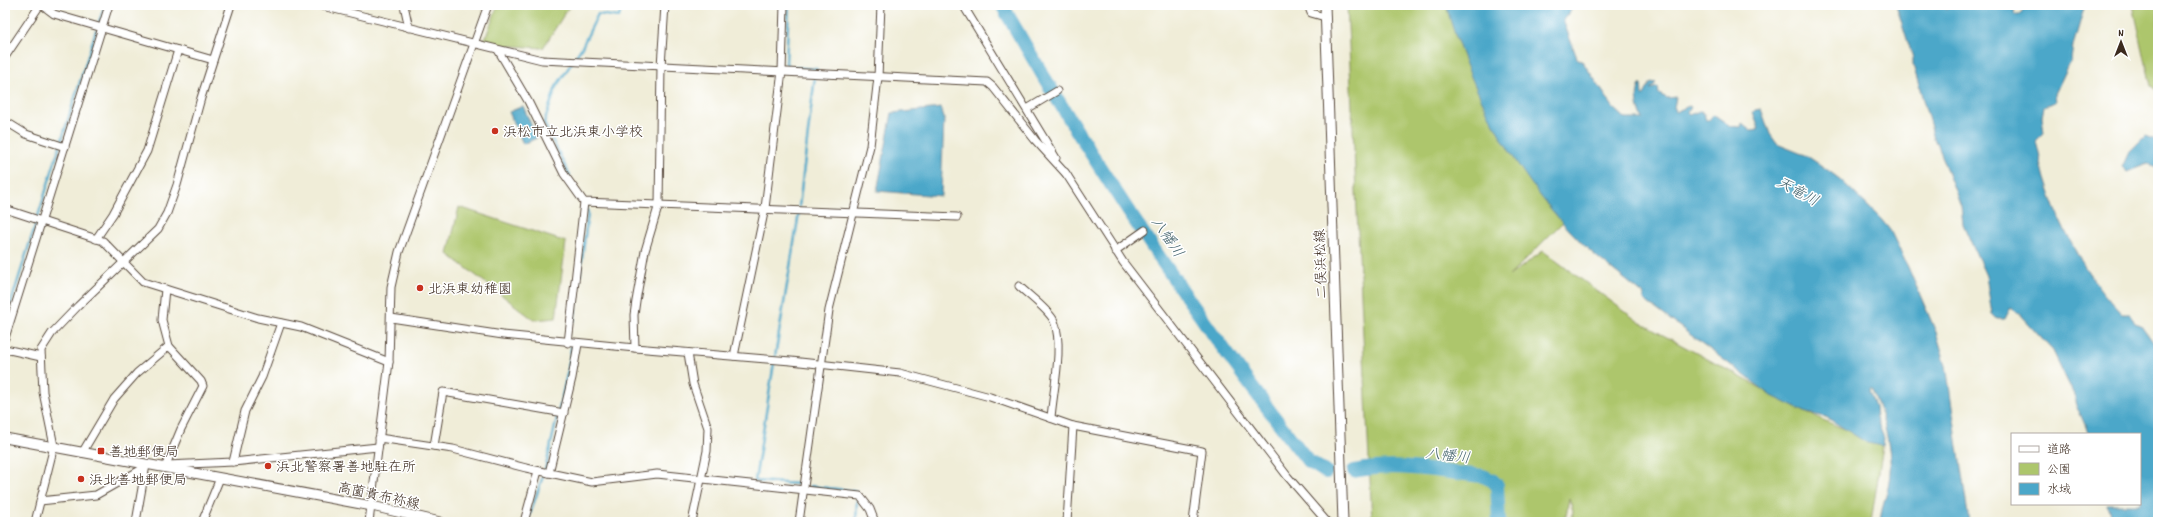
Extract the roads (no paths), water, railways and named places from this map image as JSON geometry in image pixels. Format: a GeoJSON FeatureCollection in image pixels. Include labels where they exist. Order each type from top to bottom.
{"type":"FeatureCollection","features":[{"type":"Feature","properties":{"kind":"main road","name":"二俣浜松線"},"geometry":{"type":"LineString","coordinates":[[1325,5],[1343,522]]}},
{"type":"Feature","properties":{"kind":"main road","name":"高薗貴布祢線"},"geometry":{"type":"LineString","coordinates":[[5,438],[372,506],[440,522]]}},
{"type":"Feature","properties":{"kind":"street"},"geometry":{"type":"LineString","coordinates":[[5,57],[41,5],[54,14],[213,60]]}},
{"type":"Feature","properties":{"kind":"street"},"geometry":{"type":"LineString","coordinates":[[5,338],[38,220],[109,5]]}},
{"type":"Feature","properties":{"kind":"street"},"geometry":{"type":"LineString","coordinates":[[35,522],[54,446],[43,392],[41,350],[52,333],[158,229],[168,213],[178,185],[213,60],[232,5]]}},
{"type":"Feature","properties":{"kind":"street"},"geometry":{"type":"LineString","coordinates":[[318,5],[475,45],[542,60],[573,63],[782,71],[987,82],[1035,140],[1067,175]]}},
{"type":"Feature","properties":{"kind":"street"},"geometry":{"type":"LineString","coordinates":[[404,5],[409,28]]}},
{"type":"Feature","properties":{"kind":"street"},"geometry":{"type":"LineString","coordinates":[[369,522],[389,362],[391,287],[399,252],[475,45],[488,5]]}},
{"type":"Feature","properties":{"kind":"street"},"geometry":{"type":"LineString","coordinates":[[635,348],[634,315],[636,302],[645,251],[659,204],[661,66],[665,5]]}},
{"type":"Feature","properties":{"kind":"street"},"geometry":{"type":"LineString","coordinates":[[734,356],[765,208],[782,71],[784,5]]}},
{"type":"Feature","properties":{"kind":"street"},"geometry":{"type":"LineString","coordinates":[[799,522],[829,310],[870,146],[878,77],[881,5]]}},
{"type":"Feature","properties":{"kind":"street"},"geometry":{"type":"LineString","coordinates":[[963,5],[1067,175],[1116,251],[1288,477],[1327,522]]}},
{"type":"Feature","properties":{"kind":"street"},"geometry":{"type":"LineString","coordinates":[[1308,5],[1311,13],[1325,17]]}},
{"type":"Feature","properties":{"kind":"street"},"geometry":{"type":"LineString","coordinates":[[96,238],[113,214],[147,151],[178,50]]}},
{"type":"Feature","properties":{"kind":"street"},"geometry":{"type":"LineString","coordinates":[[498,50],[528,101],[564,174],[584,202],[573,343],[549,473]]}},
{"type":"Feature","properties":{"kind":"street"},"geometry":{"type":"LineString","coordinates":[[1027,109],[1057,91]]}},
{"type":"Feature","properties":{"kind":"street"},"geometry":{"type":"LineString","coordinates":[[5,121],[26,134],[62,146]]}},
{"type":"Feature","properties":{"kind":"street"},"geometry":{"type":"LineString","coordinates":[[584,202],[765,208],[957,217]]}},
{"type":"Feature","properties":{"kind":"street"},"geometry":{"type":"LineString","coordinates":[[5,209],[103,241],[143,282],[258,318],[301,327],[389,362]]}},
{"type":"Feature","properties":{"kind":"street"},"geometry":{"type":"LineString","coordinates":[[1116,251],[1145,230]]}},
{"type":"Feature","properties":{"kind":"street"},"geometry":{"type":"LineString","coordinates":[[1019,286],[1054,321],[1058,340],[1058,364],[1054,380],[1051,418]]}},
{"type":"Feature","properties":{"kind":"street"},"geometry":{"type":"LineString","coordinates":[[165,289],[162,320],[169,346],[201,381],[203,386],[181,429],[166,465]]}},
{"type":"Feature","properties":{"kind":"street"},"geometry":{"type":"LineString","coordinates":[[391,318],[573,343],[822,364],[900,373],[990,397],[1073,426],[1202,451],[1193,522]]}},
{"type":"Feature","properties":{"kind":"street"},"geometry":{"type":"LineString","coordinates":[[233,462],[245,411],[262,377],[280,323]]}},
{"type":"Feature","properties":{"kind":"street"},"geometry":{"type":"LineString","coordinates":[[82,453],[114,399],[137,373],[169,346]]}},
{"type":"Feature","properties":{"kind":"street"},"geometry":{"type":"LineString","coordinates":[[5,349],[41,357]]}},
{"type":"Feature","properties":{"kind":"street"},"geometry":{"type":"LineString","coordinates":[[688,352],[692,384],[708,428],[702,477],[692,522]]}},
{"type":"Feature","properties":{"kind":"street"},"geometry":{"type":"LineString","coordinates":[[434,446],[443,392],[560,413]]}},
{"type":"Feature","properties":{"kind":"street"},"geometry":{"type":"LineString","coordinates":[[1067,522],[1073,426]]}},
{"type":"Feature","properties":{"kind":"street"},"geometry":{"type":"LineString","coordinates":[[379,438],[453,449],[538,471],[592,482],[657,474],[702,477],[804,488],[860,496],[870,509],[876,522]]}},
{"type":"Feature","properties":{"kind":"street"},"geometry":{"type":"LineString","coordinates":[[40,501],[96,495],[146,465],[233,462],[378,447]]}},
{"type":"Feature","properties":{"kind":"street"},"geometry":{"type":"LineString","coordinates":[[136,522],[146,465]]}},
{"type":"Feature","properties":{"kind":"street"},"geometry":{"type":"LineString","coordinates":[[524,522],[538,471]]}},
{"type":"Feature","properties":{"kind":"street"},"geometry":{"type":"LineString","coordinates":[[202,522],[220,478]]}},
{"type":"Feature","properties":{"kind":"water","name":"天竜川"},"geometry":{"type":"Polygon","coordinates":[[[1446,5],[1575,5],[1563,20],[1577,58],[1583,62],[1613,107],[1626,119],[1643,119],[1638,106],[1637,96],[1641,83],[1642,95],[1644,95],[1651,82],[1656,83],[1650,89],[1658,87],[1659,94],[1667,98],[1676,97],[1674,108],[1675,112],[1689,106],[1691,107],[1688,113],[1690,115],[1699,111],[1704,114],[1706,120],[1709,120],[1713,115],[1729,126],[1741,127],[1742,123],[1751,130],[1759,129],[1753,113],[1755,110],[1761,109],[1770,134],[1777,144],[1807,156],[1825,168],[1841,180],[1880,218],[1890,230],[1908,267],[1936,332],[1946,365],[1969,522],[1880,522],[1889,482],[1890,458],[1889,446],[1880,410],[1871,388],[1869,391],[1875,406],[1876,418],[1884,438],[1883,446],[1867,443],[1826,417],[1807,413],[1772,396],[1644,300],[1644,295],[1583,244],[1532,185],[1496,128],[1467,68],[1446,5]]]}},
{"type":"Feature","properties":{"kind":"water"},"geometry":{"type":"Polygon","coordinates":[[[1896,5],[1943,5],[1947,10],[1950,5],[2019,5],[2014,11],[2015,15],[2019,15],[2023,11],[2022,5],[2085,5],[2073,46],[2071,60],[2055,94],[2056,102],[2044,106],[2042,117],[2044,133],[2036,141],[2045,179],[2055,208],[2079,257],[2088,272],[2110,301],[2122,314],[2130,314],[2135,323],[2141,325],[2158,349],[2158,522],[2112,522],[2107,505],[2141,505],[2141,433],[2089,433],[2075,402],[2075,397],[2053,351],[2020,315],[2010,307],[2004,319],[1997,319],[1992,314],[1986,276],[1963,224],[1961,206],[1934,138],[1913,65],[1913,58],[1896,5]]]}},
{"type":"Feature","properties":{"kind":"water"},"geometry":{"type":"Polygon","coordinates":[[[523,106],[537,138],[523,144],[509,112],[523,106]]]}},
{"type":"Feature","properties":{"kind":"water"},"geometry":{"type":"Polygon","coordinates":[[[941,108],[944,118],[941,196],[877,191],[892,113],[941,108]]]}},
{"type":"Feature","properties":{"kind":"water"},"geometry":{"type":"Polygon","coordinates":[[[2145,136],[2158,141],[2158,167],[2147,164],[2127,172],[2122,167],[2129,152],[2145,136]]]}},
{"type":"Feature","properties":{"kind":"waterway"},"geometry":{"type":"LineString","coordinates":[[99,22],[105,5]]}},
{"type":"Feature","properties":{"kind":"waterway"},"geometry":{"type":"LineString","coordinates":[[570,176],[544,123],[556,87],[582,47],[598,14],[619,17],[622,5]]}},
{"type":"Feature","properties":{"kind":"waterway"},"geometry":{"type":"LineString","coordinates":[[789,5],[786,63],[789,67],[817,69]]}},
{"type":"Feature","properties":{"kind":"waterway","name":"八幡川"},"geometry":{"type":"LineString","coordinates":[[1002,5],[1072,123],[1147,239],[1266,407],[1308,461],[1326,472]]}},
{"type":"Feature","properties":{"kind":"waterway"},"geometry":{"type":"LineString","coordinates":[[5,322],[96,30]]}},
{"type":"Feature","properties":{"kind":"waterway"},"geometry":{"type":"LineString","coordinates":[[799,207],[815,76]]}},
{"type":"Feature","properties":{"kind":"waterway"},"geometry":{"type":"LineString","coordinates":[[574,321],[588,213],[586,205]]}},
{"type":"Feature","properties":{"kind":"waterway"},"geometry":{"type":"LineString","coordinates":[[775,357],[799,213]]}},
{"type":"Feature","properties":{"kind":"waterway"},"geometry":{"type":"LineString","coordinates":[[545,470],[568,370],[572,342]]}},
{"type":"Feature","properties":{"kind":"waterway"},"geometry":{"type":"LineString","coordinates":[[774,363],[755,481],[798,484]]}},
{"type":"Feature","properties":{"kind":"waterway","name":"八幡川"},"geometry":{"type":"LineString","coordinates":[[1354,471],[1387,467],[1435,470],[1483,476],[1492,480],[1497,485],[1499,522]]}},
{"type":"Feature","properties":{"kind":"waterway"},"geometry":{"type":"LineString","coordinates":[[529,517],[543,476]]}},
{"type":"Feature","properties":{"kind":"waterway"},"geometry":{"type":"LineString","coordinates":[[810,486],[856,491]]}},
{"type":"Feature","properties":{"kind":"waterway"},"geometry":{"type":"LineString","coordinates":[[856,522],[857,500]]}},
{"type":"Feature","properties":{"kind":"place","name":"浜松市立北浜東小学校"},"geometry":{"type":"Point","coordinates":[495,131]}},
{"type":"Feature","properties":{"kind":"place","name":"北浜東幼稚園"},"geometry":{"type":"Point","coordinates":[420,288]}},
{"type":"Feature","properties":{"kind":"place","name":"善地郵便局"},"geometry":{"type":"Point","coordinates":[101,451]}},
{"type":"Feature","properties":{"kind":"place","name":"浜北警察署善地駐在所"},"geometry":{"type":"Point","coordinates":[268,466]}},
{"type":"Feature","properties":{"kind":"place","name":"浜北善地郵便局"},"geometry":{"type":"Point","coordinates":[81,479]}}]}
